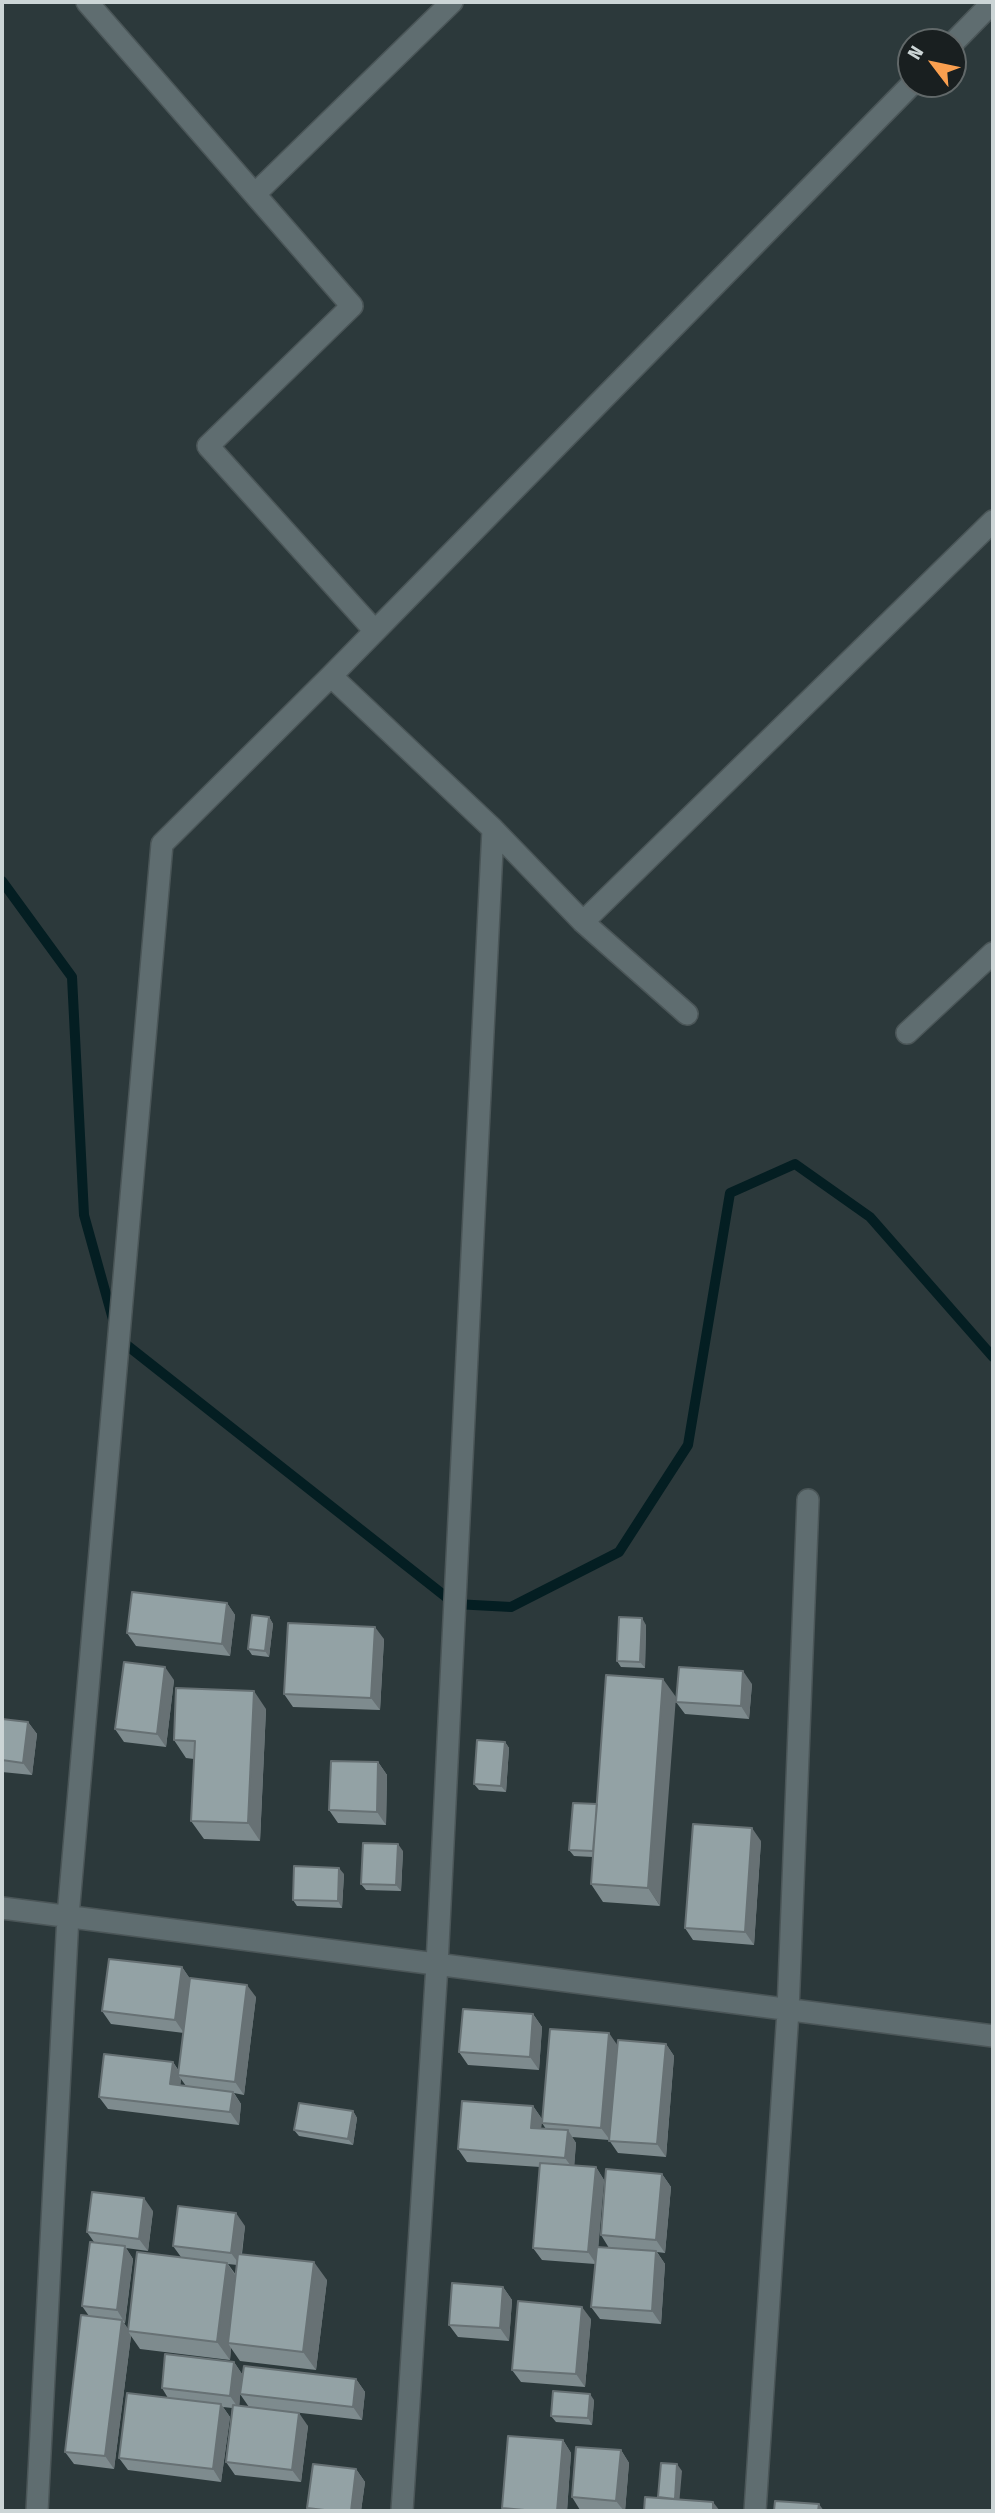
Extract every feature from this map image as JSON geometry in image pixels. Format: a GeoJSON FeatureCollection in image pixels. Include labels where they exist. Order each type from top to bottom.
{"type":"FeatureCollection","features":[{"type":"Feature","properties":{"kind":"street"},"geometry":{"type":"LineString","coordinates":[[87,2],[352,306],[208,446],[375,631]]}},
{"type":"Feature","properties":{"kind":"street"},"geometry":{"type":"LineString","coordinates":[[256,193],[453,2]]}},
{"type":"Feature","properties":{"kind":"street"},"geometry":{"type":"LineString","coordinates":[[967,29],[993,2]]}},
{"type":"Feature","properties":{"kind":"street"},"geometry":{"type":"LineString","coordinates":[[37,2511],[68,1916],[162,844],[331,676],[898,98]]}},
{"type":"Feature","properties":{"kind":"street"},"geometry":{"type":"LineString","coordinates":[[583,922],[993,521]]}},
{"type":"Feature","properties":{"kind":"street"},"geometry":{"type":"LineString","coordinates":[[331,676],[493,829],[583,922],[687,1014]]}},
{"type":"Feature","properties":{"kind":"street"},"geometry":{"type":"LineString","coordinates":[[402,2511],[437,1965],[493,829]]}},
{"type":"Feature","properties":{"kind":"street"},"geometry":{"type":"LineString","coordinates":[[907,1033],[993,954]]}},
{"type":"Feature","properties":{"kind":"street"},"geometry":{"type":"LineString","coordinates":[[755,2511],[788,2011],[808,1500]]}},
{"type":"Feature","properties":{"kind":"street"},"geometry":{"type":"LineString","coordinates":[[2,1908],[993,2036]]}},
{"type":"Feature","properties":{"kind":"building"},"geometry":{"type":"Polygon","coordinates":[[[132,1592],[227,1603],[222,1644],[127,1633],[132,1592]]]}},
{"type":"Feature","properties":{"kind":"building"},"geometry":{"type":"Polygon","coordinates":[[[252,1615],[269,1617],[265,1651],[248,1649],[252,1615]]]}},
{"type":"Feature","properties":{"kind":"building"},"geometry":{"type":"Polygon","coordinates":[[[619,1617],[642,1618],[640,1662],[617,1661],[619,1617]]]}},
{"type":"Feature","properties":{"kind":"building"},"geometry":{"type":"Polygon","coordinates":[[[288,1623],[375,1627],[371,1698],[284,1694],[288,1623]]]}},
{"type":"Feature","properties":{"kind":"building"},"geometry":{"type":"Polygon","coordinates":[[[124,1662],[165,1667],[157,1734],[115,1729],[124,1662]]]}},
{"type":"Feature","properties":{"kind":"building"},"geometry":{"type":"Polygon","coordinates":[[[679,1667],[743,1671],[741,1706],[676,1702],[679,1667]]]}},
{"type":"Feature","properties":{"kind":"building"},"geometry":{"type":"Polygon","coordinates":[[[606,1675],[663,1679],[648,1888],[591,1884],[606,1675]]]}},
{"type":"Feature","properties":{"kind":"building"},"geometry":{"type":"Polygon","coordinates":[[[176,1688],[254,1691],[248,1823],[191,1821],[195,1741],[174,1740],[176,1688]]]}},
{"type":"Feature","properties":{"kind":"building"},"geometry":{"type":"Polygon","coordinates":[[[2,1719],[28,1722],[23,1763],[2,1760],[2,1719]]]}},
{"type":"Feature","properties":{"kind":"building"},"geometry":{"type":"Polygon","coordinates":[[[477,1740],[505,1742],[501,1786],[474,1784],[477,1740]]]}},
{"type":"Feature","properties":{"kind":"building"},"geometry":{"type":"Polygon","coordinates":[[[331,1761],[378,1762],[377,1812],[329,1810],[331,1761]]]}},
{"type":"Feature","properties":{"kind":"building"},"geometry":{"type":"Polygon","coordinates":[[[573,1803],[597,1804],[593,1851],[569,1850],[573,1803]]]}},
{"type":"Feature","properties":{"kind":"building"},"geometry":{"type":"Polygon","coordinates":[[[693,1824],[752,1828],[745,1932],[685,1928],[693,1824]]]}},
{"type":"Feature","properties":{"kind":"building"},"geometry":{"type":"Polygon","coordinates":[[[363,1843],[398,1844],[396,1885],[361,1884],[363,1843]]]}},
{"type":"Feature","properties":{"kind":"building"},"geometry":{"type":"Polygon","coordinates":[[[294,1866],[339,1868],[338,1901],[293,1900],[294,1866]]]}},
{"type":"Feature","properties":{"kind":"building"},"geometry":{"type":"Polygon","coordinates":[[[109,1959],[182,1967],[175,2020],[102,2011],[109,1959]]]}},
{"type":"Feature","properties":{"kind":"building"},"geometry":{"type":"Polygon","coordinates":[[[190,1978],[247,1985],[235,2082],[178,2075],[190,1978]]]}},
{"type":"Feature","properties":{"kind":"building"},"geometry":{"type":"Polygon","coordinates":[[[463,2009],[533,2014],[530,2057],[459,2052],[463,2009]]]}},
{"type":"Feature","properties":{"kind":"building"},"geometry":{"type":"Polygon","coordinates":[[[550,2029],[609,2033],[601,2128],[542,2123],[550,2029]]]}},
{"type":"Feature","properties":{"kind":"building"},"geometry":{"type":"Polygon","coordinates":[[[618,2040],[666,2044],[657,2144],[609,2141],[618,2040]]]}},
{"type":"Feature","properties":{"kind":"building"},"geometry":{"type":"Polygon","coordinates":[[[104,2054],[173,2062],[170,2084],[233,2092],[230,2112],[99,2097],[104,2054]]]}},
{"type":"Feature","properties":{"kind":"building"},"geometry":{"type":"Polygon","coordinates":[[[462,2101],[533,2106],[531,2128],[568,2130],[565,2158],[458,2149],[462,2101]]]}},
{"type":"Feature","properties":{"kind":"building"},"geometry":{"type":"Polygon","coordinates":[[[299,2103],[353,2111],[348,2139],[294,2130],[299,2103]]]}},
{"type":"Feature","properties":{"kind":"building"},"geometry":{"type":"Polygon","coordinates":[[[540,2163],[596,2167],[588,2252],[533,2248],[540,2163]]]}},
{"type":"Feature","properties":{"kind":"building"},"geometry":{"type":"Polygon","coordinates":[[[606,2169],[662,2174],[656,2240],[601,2235],[606,2169]]]}},
{"type":"Feature","properties":{"kind":"building"},"geometry":{"type":"Polygon","coordinates":[[[92,2192],[144,2198],[139,2239],[87,2232],[92,2192]]]}},
{"type":"Feature","properties":{"kind":"building"},"geometry":{"type":"Polygon","coordinates":[[[178,2206],[236,2213],[231,2253],[173,2246],[178,2206]]]}},
{"type":"Feature","properties":{"kind":"building"},"geometry":{"type":"Polygon","coordinates":[[[90,2242],[125,2246],[117,2310],[82,2306],[90,2242]]]}},
{"type":"Feature","properties":{"kind":"building"},"geometry":{"type":"Polygon","coordinates":[[[597,2247],[656,2251],[652,2311],[591,2307],[597,2247]]]}},
{"type":"Feature","properties":{"kind":"building"},"geometry":{"type":"Polygon","coordinates":[[[137,2252],[227,2263],[217,2342],[128,2331],[137,2252]]]}},
{"type":"Feature","properties":{"kind":"building"},"geometry":{"type":"Polygon","coordinates":[[[238,2254],[314,2262],[303,2352],[228,2343],[238,2254]]]}},
{"type":"Feature","properties":{"kind":"building"},"geometry":{"type":"Polygon","coordinates":[[[452,2283],[503,2287],[500,2328],[449,2325],[452,2283]]]}},
{"type":"Feature","properties":{"kind":"building"},"geometry":{"type":"Polygon","coordinates":[[[518,2301],[582,2307],[576,2374],[512,2370],[518,2301]]]}},
{"type":"Feature","properties":{"kind":"building"},"geometry":{"type":"Polygon","coordinates":[[[81,2315],[122,2320],[105,2456],[65,2452],[81,2315]]]}},
{"type":"Feature","properties":{"kind":"building"},"geometry":{"type":"Polygon","coordinates":[[[165,2354],[234,2362],[230,2396],[162,2388],[165,2354]]]}},
{"type":"Feature","properties":{"kind":"building"},"geometry":{"type":"Polygon","coordinates":[[[244,2366],[356,2379],[353,2407],[240,2394],[244,2366]]]}},
{"type":"Feature","properties":{"kind":"building"},"geometry":{"type":"Polygon","coordinates":[[[553,2391],[590,2394],[588,2418],[551,2416],[553,2391]]]}},
{"type":"Feature","properties":{"kind":"building"},"geometry":{"type":"Polygon","coordinates":[[[127,2393],[221,2404],[213,2469],[119,2458],[127,2393]]]}},
{"type":"Feature","properties":{"kind":"building"},"geometry":{"type":"Polygon","coordinates":[[[233,2405],[299,2413],[292,2470],[226,2462],[233,2405]]]}},
{"type":"Feature","properties":{"kind":"building"},"geometry":{"type":"Polygon","coordinates":[[[508,2436],[563,2440],[557,2511],[502,2508],[508,2436]]]}},
{"type":"Feature","properties":{"kind":"building"},"geometry":{"type":"Polygon","coordinates":[[[576,2447],[621,2450],[616,2501],[572,2497],[576,2447]]]}},
{"type":"Feature","properties":{"kind":"building"},"geometry":{"type":"Polygon","coordinates":[[[661,2463],[677,2464],[675,2499],[658,2497],[661,2463]]]}},
{"type":"Feature","properties":{"kind":"building"},"geometry":{"type":"Polygon","coordinates":[[[313,2464],[356,2469],[351,2511],[307,2508],[313,2464]]]}},
{"type":"Feature","properties":{"kind":"building"},"geometry":{"type":"Polygon","coordinates":[[[645,2497],[713,2502],[713,2511],[644,2511],[645,2497]]]}},
{"type":"Feature","properties":{"kind":"building"},"geometry":{"type":"Polygon","coordinates":[[[775,2501],[819,2504],[818,2511],[774,2511],[775,2501]]]}},
{"type":"Feature","properties":{"kind":"waterway"},"geometry":{"type":"LineString","coordinates":[[2,881],[72,977],[84,1215],[114,1323]]}},
{"type":"Feature","properties":{"kind":"waterway"},"geometry":{"type":"LineString","coordinates":[[119,1339],[455,1604],[511,1607],[619,1552],[688,1445],[730,1193],[795,1164],[870,1217],[993,1357]]}}]}
